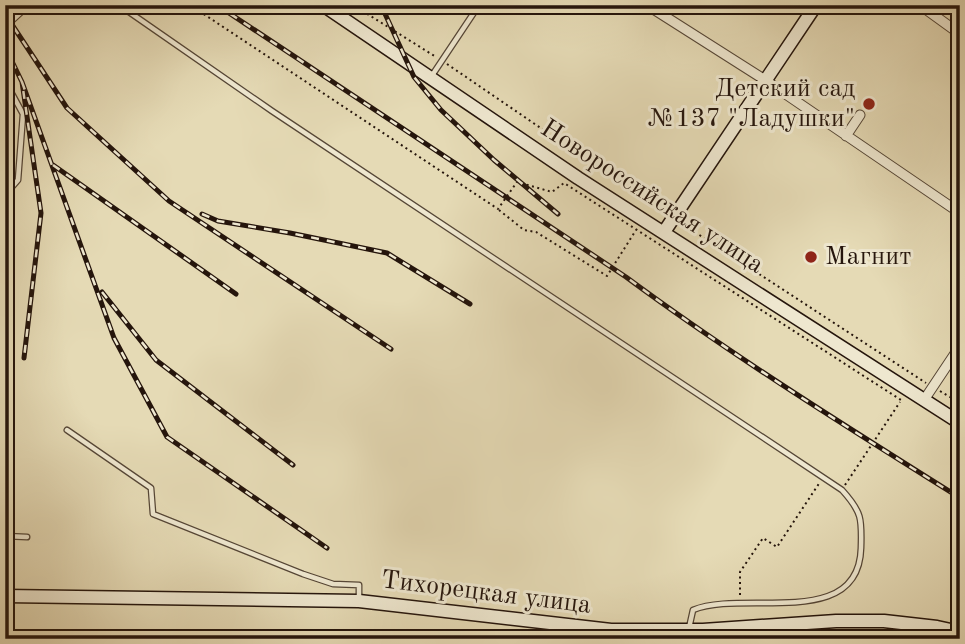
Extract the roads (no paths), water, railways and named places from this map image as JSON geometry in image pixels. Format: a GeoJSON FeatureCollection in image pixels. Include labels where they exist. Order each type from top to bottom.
{"type":"FeatureCollection","features":[{"type":"Feature","properties":{"kind":"street"},"geometry":{"type":"LineString","coordinates":[[647,5],[765,80],[960,213]]}},
{"type":"Feature","properties":{"kind":"street"},"geometry":{"type":"LineString","coordinates":[[664,232],[816,5]]}},
{"type":"Feature","properties":{"kind":"street"},"geometry":{"type":"LineString","coordinates":[[920,5],[934,9],[960,34]]}},
{"type":"Feature","properties":{"kind":"street","name":"Новороссийская улица"},"geometry":{"type":"LineString","coordinates":[[324,6],[664,232],[960,423]]}},
{"type":"Feature","properties":{"kind":"street"},"geometry":{"type":"LineString","coordinates":[[846,136],[860,115]]}},
{"type":"Feature","properties":{"kind":"street"},"geometry":{"type":"LineString","coordinates":[[924,400],[960,346]]}},
{"type":"Feature","properties":{"kind":"street","name":"Тихорецкая улица"},"geometry":{"type":"LineString","coordinates":[[5,596],[359,601],[611,630],[688,630],[836,621],[884,621],[960,632]]}},
{"type":"Feature","properties":{"kind":"lane"},"geometry":{"type":"LineString","coordinates":[[5,27],[29,5]]}},
{"type":"Feature","properties":{"kind":"lane"},"geometry":{"type":"LineString","coordinates":[[119,5],[272,111],[842,490],[856,505],[862,519],[861,559],[857,572],[835,596],[814,602],[710,605],[693,610],[688,630]]}},
{"type":"Feature","properties":{"kind":"lane"},"geometry":{"type":"LineString","coordinates":[[430,78],[476,6]]}},
{"type":"Feature","properties":{"kind":"lane"},"geometry":{"type":"LineString","coordinates":[[5,81],[23,114],[18,180],[5,195]]}},
{"type":"Feature","properties":{"kind":"lane"},"geometry":{"type":"LineString","coordinates":[[67,430],[151,488],[153,514],[303,574],[333,584],[359,584],[359,601]]}},
{"type":"Feature","properties":{"kind":"lane"},"geometry":{"type":"LineString","coordinates":[[5,536],[27,537]]}},
{"type":"Feature","properties":{"kind":"railway"},"geometry":{"type":"LineString","coordinates":[[217,5],[626,277],[749,363],[960,498]]}},
{"type":"Feature","properties":{"kind":"railway"},"geometry":{"type":"LineString","coordinates":[[381,5],[414,77],[441,110],[494,160],[558,214]]}},
{"type":"Feature","properties":{"kind":"railway"},"geometry":{"type":"LineString","coordinates":[[5,14],[67,108],[169,201],[391,349]]}},
{"type":"Feature","properties":{"kind":"railway"},"geometry":{"type":"LineString","coordinates":[[5,47],[22,82],[41,213],[24,358]]}},
{"type":"Feature","properties":{"kind":"railway"},"geometry":{"type":"LineString","coordinates":[[22,82],[114,338],[167,437],[327,548]]}},
{"type":"Feature","properties":{"kind":"railway"},"geometry":{"type":"LineString","coordinates":[[53,165],[236,294]]}},
{"type":"Feature","properties":{"kind":"railway"},"geometry":{"type":"LineString","coordinates":[[202,214],[218,221],[387,253],[470,304]]}},
{"type":"Feature","properties":{"kind":"railway"},"geometry":{"type":"LineString","coordinates":[[102,292],[156,360],[293,465]]}},
{"type":"Feature","properties":{"kind":"place","name":"Детский сад №137 \"Ладушки\""},"geometry":{"type":"Point","coordinates":[869,104]}},
{"type":"Feature","properties":{"kind":"place","name":"Магнит"},"geometry":{"type":"Point","coordinates":[811,257]}}]}
